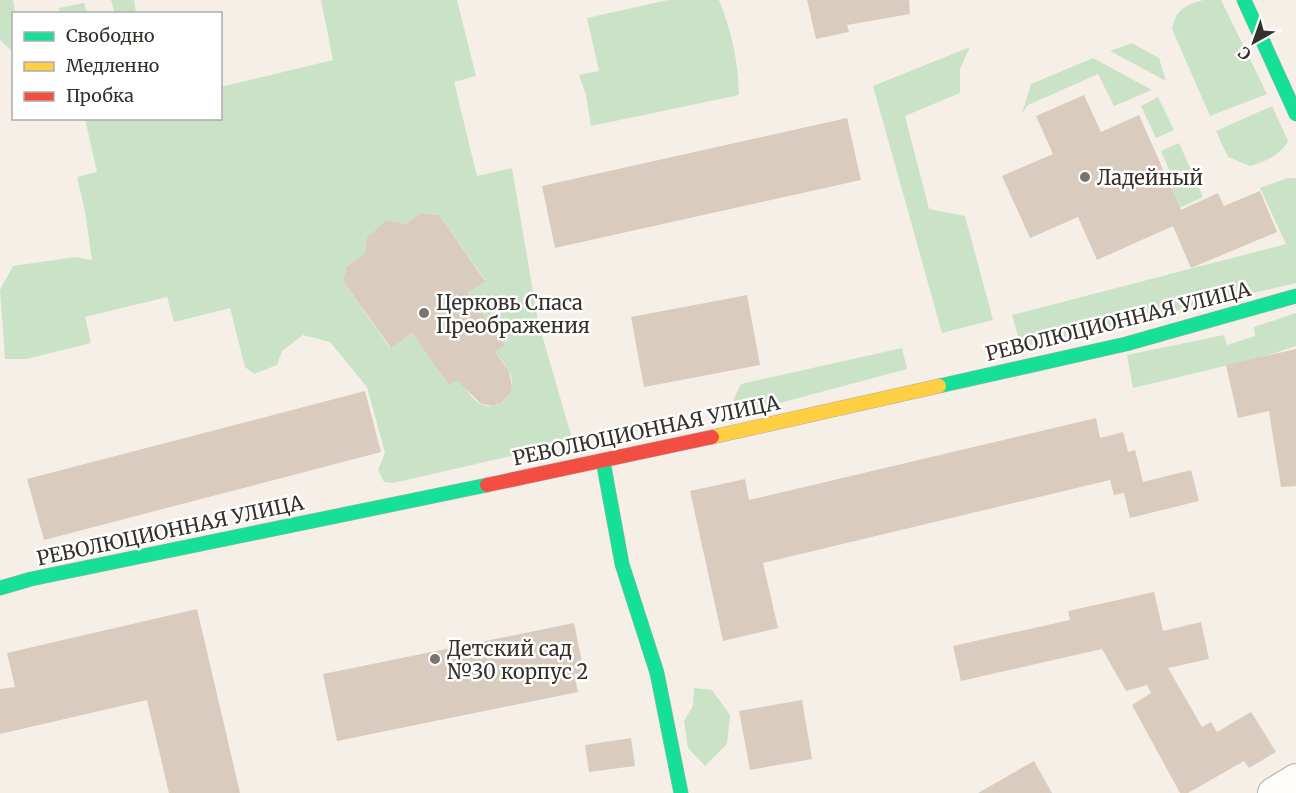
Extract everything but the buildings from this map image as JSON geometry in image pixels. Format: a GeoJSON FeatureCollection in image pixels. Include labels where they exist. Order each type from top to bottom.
{"type":"FeatureCollection","features":[{"type":"Feature","properties":{"kind":"street"},"geometry":{"type":"LineString","coordinates":[[1245,0],[1296,114]]}},
{"type":"Feature","properties":{"kind":"street","name":"РЕВОЛЮЦИОННАЯ УЛИЦА"},"geometry":{"type":"LineString","coordinates":[[0,588],[31,579],[603,461],[1126,344],[1296,296]]}},
{"type":"Feature","properties":{"kind":"street"},"geometry":{"type":"LineString","coordinates":[[603,461],[622,564],[657,673],[681,793]]}},
{"type":"Feature","properties":{"kind":"street"},"geometry":{"type":"LineString","coordinates":[[1273,793],[1296,779]]}},
{"type":"Feature","properties":{"kind":"green space"},"geometry":{"type":"Polygon","coordinates":[[[0,0],[13,0],[15,12],[12,12],[12,51],[0,40],[0,0]]]}},
{"type":"Feature","properties":{"kind":"green space"},"geometry":{"type":"Polygon","coordinates":[[[111,0],[134,0],[136,12],[115,12],[111,0]]]}},
{"type":"Feature","properties":{"kind":"green space"},"geometry":{"type":"Polygon","coordinates":[[[321,0],[457,0],[476,76],[454,82],[477,176],[512,168],[538,321],[573,442],[393,483],[384,482],[378,470],[385,453],[367,387],[330,342],[303,335],[282,351],[277,365],[254,374],[245,367],[230,308],[174,322],[167,297],[85,317],[91,343],[26,359],[5,359],[0,290],[13,266],[75,257],[92,260],[85,211],[77,177],[97,172],[85,120],[222,120],[222,87],[333,60],[321,0]],[[421,213],[406,224],[387,220],[367,237],[365,254],[346,267],[343,281],[390,348],[412,333],[449,385],[459,378],[471,396],[480,404],[492,406],[498,405],[507,398],[512,381],[506,366],[495,352],[505,345],[467,293],[485,280],[439,215],[421,213]]]}},
{"type":"Feature","properties":{"kind":"green space"},"geometry":{"type":"Polygon","coordinates":[[[668,0],[719,0],[733,47],[739,95],[591,126],[586,95],[579,75],[599,71],[587,18],[668,0]]]}},
{"type":"Feature","properties":{"kind":"green space"},"geometry":{"type":"Polygon","coordinates":[[[1203,0],[1221,0],[1267,94],[1210,116],[1172,29],[1182,9],[1203,0]]]}},
{"type":"Feature","properties":{"kind":"green space"},"geometry":{"type":"Polygon","coordinates":[[[84,3],[87,12],[60,12],[59,8],[84,3]]]}},
{"type":"Feature","properties":{"kind":"green space"},"geometry":{"type":"Polygon","coordinates":[[[1132,43],[1159,58],[1166,81],[1110,51],[1132,43]]]}},
{"type":"Feature","properties":{"kind":"green space"},"geometry":{"type":"Polygon","coordinates":[[[970,47],[960,69],[960,93],[905,116],[929,209],[965,216],[993,320],[942,333],[873,86],[970,47]]]}},
{"type":"Feature","properties":{"kind":"green space"},"geometry":{"type":"Polygon","coordinates":[[[1093,58],[1152,90],[1114,106],[1098,74],[1028,105],[1022,113],[1031,84],[1093,58]]]}},
{"type":"Feature","properties":{"kind":"green space"},"geometry":{"type":"Polygon","coordinates":[[[1158,97],[1174,130],[1156,138],[1141,106],[1158,97]]]}},
{"type":"Feature","properties":{"kind":"green space"},"geometry":{"type":"Polygon","coordinates":[[[1272,106],[1288,141],[1281,151],[1250,166],[1228,157],[1216,131],[1272,106]]]}},
{"type":"Feature","properties":{"kind":"green space"},"geometry":{"type":"Polygon","coordinates":[[[1179,143],[1203,197],[1149,222],[1137,195],[1173,179],[1161,151],[1179,143]]]}},
{"type":"Feature","properties":{"kind":"green space"},"geometry":{"type":"Polygon","coordinates":[[[1288,178],[1296,178],[1296,283],[1021,347],[1012,315],[1286,244],[1260,188],[1288,178]]]}},
{"type":"Feature","properties":{"kind":"green space"},"geometry":{"type":"Polygon","coordinates":[[[1296,313],[1296,346],[1262,357],[1133,388],[1127,355],[1224,335],[1227,345],[1255,336],[1254,327],[1296,313]]]}},
{"type":"Feature","properties":{"kind":"green space"},"geometry":{"type":"Polygon","coordinates":[[[902,348],[907,369],[746,412],[733,401],[741,384],[902,348]]]}},
{"type":"Feature","properties":{"kind":"green space"},"geometry":{"type":"Polygon","coordinates":[[[694,688],[712,690],[730,715],[727,744],[705,766],[688,748],[684,721],[693,706],[694,688]]]}},
{"type":"Feature","properties":{"kind":"traffic: fast"},"geometry":{"type":"LineString","coordinates":[[1244,0],[1296,114]]}},
{"type":"Feature","properties":{"kind":"traffic: fast"},"geometry":{"type":"LineString","coordinates":[[939,386],[1126,344],[1296,296]]}},
{"type":"Feature","properties":{"kind":"traffic: fast"},"geometry":{"type":"LineString","coordinates":[[603,461],[622,564],[657,673],[681,793]]}},
{"type":"Feature","properties":{"kind":"traffic: fast"},"geometry":{"type":"LineString","coordinates":[[0,588],[31,579],[487,485]]}},
{"type":"Feature","properties":{"kind":"traffic: slow"},"geometry":{"type":"LineString","coordinates":[[712,437],[939,386]]}},
{"type":"Feature","properties":{"kind":"traffic: jam"},"geometry":{"type":"LineString","coordinates":[[487,485],[712,437]]}},
{"type":"Feature","properties":{"kind":"place","name":"Ладейный"},"geometry":{"type":"Point","coordinates":[1085,177]}},
{"type":"Feature","properties":{"kind":"place","name":"Церковь Спаса Преображения"},"geometry":{"type":"Point","coordinates":[424,313]}},
{"type":"Feature","properties":{"kind":"place","name":"Детский сад №30 корпус 2"},"geometry":{"type":"Point","coordinates":[435,659]}}]}
